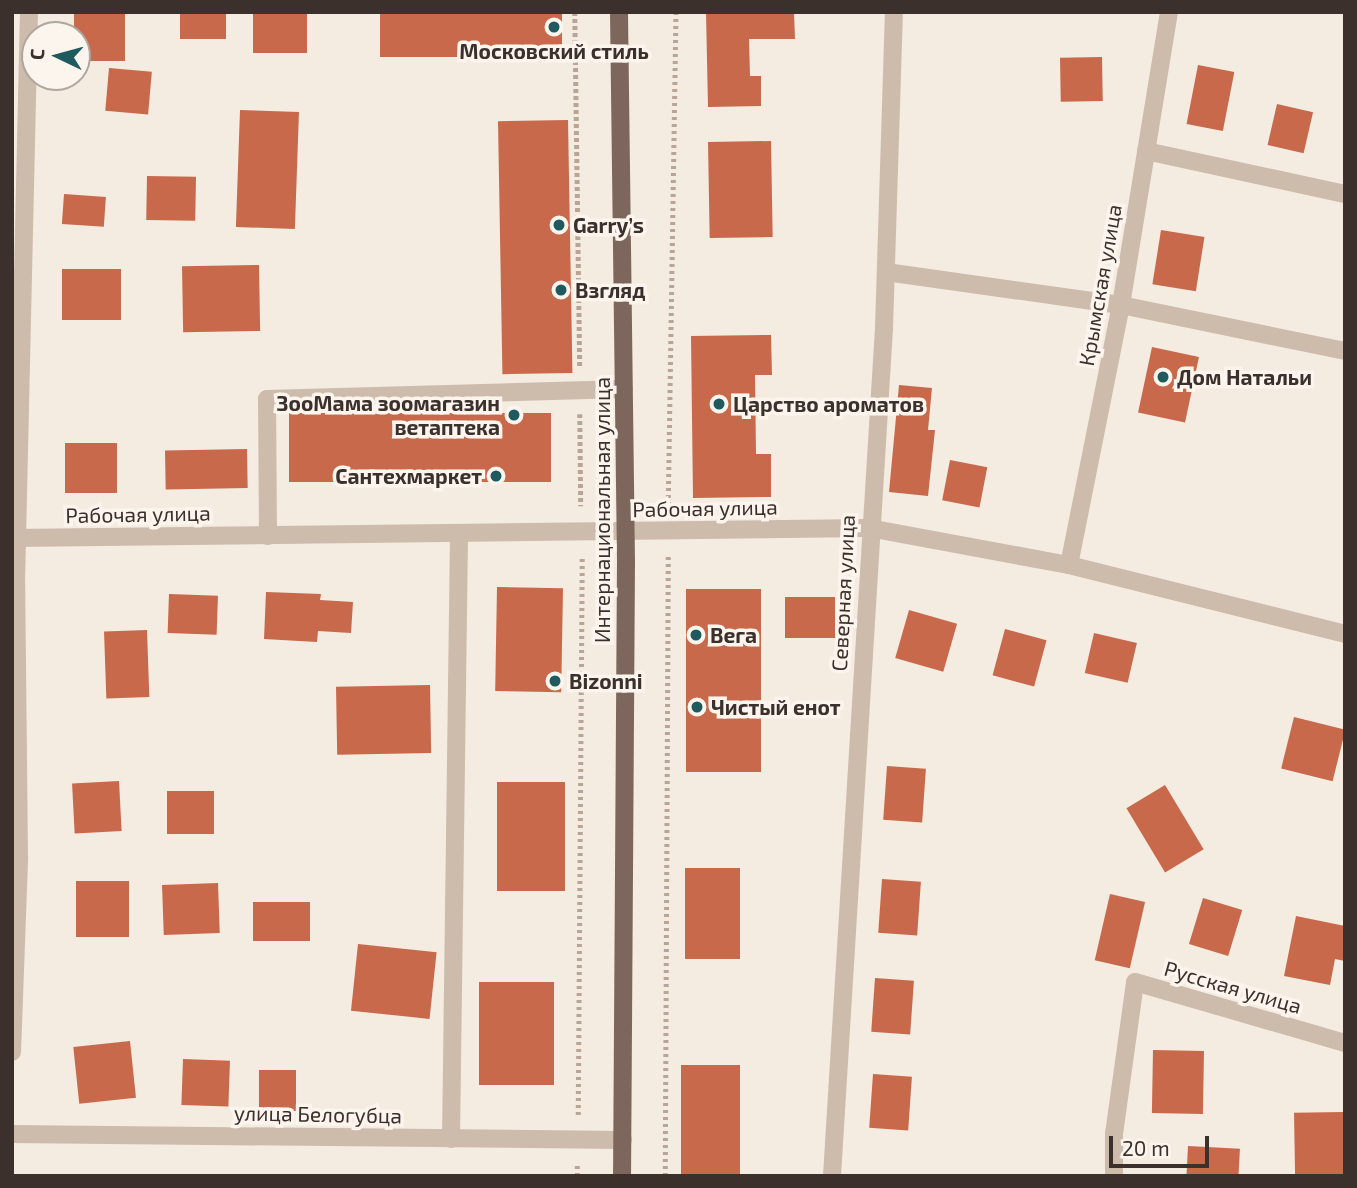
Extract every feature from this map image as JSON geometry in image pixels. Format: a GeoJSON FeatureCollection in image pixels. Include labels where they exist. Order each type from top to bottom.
{"type":"FeatureCollection","features":[{"type":"Feature","properties":{"kind":"main road","name":"Интернациональная улица"},"geometry":{"type":"LineString","coordinates":[[619,12],[626,532],[622,1176]]}},
{"type":"Feature","properties":{"kind":"street"},"geometry":{"type":"LineString","coordinates":[[12,1052],[16,857],[18,240],[29,12]]}},
{"type":"Feature","properties":{"kind":"street","name":"Северная улица"},"geometry":{"type":"LineString","coordinates":[[832,1176],[869,528],[887,272],[894,12]]}},
{"type":"Feature","properties":{"kind":"street","name":"Крымская улица"},"geometry":{"type":"LineString","coordinates":[[1069,565],[1121,305],[1168,12]]}},
{"type":"Feature","properties":{"kind":"street"},"geometry":{"type":"LineString","coordinates":[[1146,151],[1345,194]]}},
{"type":"Feature","properties":{"kind":"street"},"geometry":{"type":"LineString","coordinates":[[887,272],[1121,305],[1345,351]]}},
{"type":"Feature","properties":{"kind":"street"},"geometry":{"type":"LineString","coordinates":[[268,536],[267,398],[624,389]]}},
{"type":"Feature","properties":{"kind":"street","name":"Рабочая улица"},"geometry":{"type":"LineString","coordinates":[[15,538],[869,528],[1069,565],[1344,633]]}},
{"type":"Feature","properties":{"kind":"street"},"geometry":{"type":"LineString","coordinates":[[451,1139],[459,534]]}},
{"type":"Feature","properties":{"kind":"street","name":"Русская улица"},"geometry":{"type":"LineString","coordinates":[[1114,1176],[1114,1134],[1135,982],[1345,1043]]}},
{"type":"Feature","properties":{"kind":"street","name":"улица Белогубца"},"geometry":{"type":"LineString","coordinates":[[12,1134],[623,1140]]}},
{"type":"Feature","properties":{"kind":"path"},"geometry":{"type":"LineString","coordinates":[[575,12],[582,533],[577,1176]]}},
{"type":"Feature","properties":{"kind":"path"},"geometry":{"type":"LineString","coordinates":[[665,1176],[668,531],[676,12]]}},
{"type":"Feature","properties":{"kind":"building"},"geometry":{"type":"Polygon","coordinates":[[[74,12],[125,12],[125,61],[91,61],[91,21],[74,21],[74,12]]]}},
{"type":"Feature","properties":{"kind":"building"},"geometry":{"type":"Polygon","coordinates":[[[180,12],[226,12],[226,39],[180,39],[180,12]]]}},
{"type":"Feature","properties":{"kind":"building"},"geometry":{"type":"Polygon","coordinates":[[[253,12],[307,12],[307,53],[253,53],[253,12]]]}},
{"type":"Feature","properties":{"kind":"building"},"geometry":{"type":"Polygon","coordinates":[[[380,12],[562,12],[562,57],[380,57],[380,12]]]}},
{"type":"Feature","properties":{"kind":"building"},"geometry":{"type":"Polygon","coordinates":[[[706,12],[794,12],[795,39],[749,39],[750,76],[761,76],[761,106],[708,107],[706,12]]]}},
{"type":"Feature","properties":{"kind":"building"},"geometry":{"type":"Polygon","coordinates":[[[1102,57],[1103,101],[1061,102],[1060,58],[1102,57]]]}},
{"type":"Feature","properties":{"kind":"building"},"geometry":{"type":"Polygon","coordinates":[[[1198,65],[1234,72],[1223,131],[1187,124],[1198,65]]]}},
{"type":"Feature","properties":{"kind":"building"},"geometry":{"type":"Polygon","coordinates":[[[109,68],[152,72],[148,115],[105,111],[109,68]]]}},
{"type":"Feature","properties":{"kind":"building"},"geometry":{"type":"Polygon","coordinates":[[[1277,104],[1313,112],[1304,153],[1268,145],[1277,104]]]}},
{"type":"Feature","properties":{"kind":"building"},"geometry":{"type":"Polygon","coordinates":[[[240,110],[299,112],[295,229],[236,227],[240,110]]]}},
{"type":"Feature","properties":{"kind":"building"},"geometry":{"type":"Polygon","coordinates":[[[568,120],[572,373],[502,374],[498,121],[568,120]]]}},
{"type":"Feature","properties":{"kind":"building"},"geometry":{"type":"Polygon","coordinates":[[[771,141],[773,237],[710,238],[708,142],[771,141]]]}},
{"type":"Feature","properties":{"kind":"building"},"geometry":{"type":"Polygon","coordinates":[[[147,176],[196,177],[195,221],[146,220],[147,176]]]}},
{"type":"Feature","properties":{"kind":"building"},"geometry":{"type":"Polygon","coordinates":[[[64,194],[106,197],[104,227],[62,224],[64,194]]]}},
{"type":"Feature","properties":{"kind":"building"},"geometry":{"type":"Polygon","coordinates":[[[1161,230],[1204,237],[1196,291],[1152,284],[1161,230]]]}},
{"type":"Feature","properties":{"kind":"building"},"geometry":{"type":"Polygon","coordinates":[[[259,265],[260,331],[183,332],[182,266],[259,265]]]}},
{"type":"Feature","properties":{"kind":"building"},"geometry":{"type":"Polygon","coordinates":[[[62,269],[121,269],[121,320],[62,320],[62,269]]]}},
{"type":"Feature","properties":{"kind":"building"},"geometry":{"type":"Polygon","coordinates":[[[771,335],[772,375],[755,375],[756,454],[771,454],[771,497],[693,498],[691,336],[771,335]]]}},
{"type":"Feature","properties":{"kind":"building"},"geometry":{"type":"Polygon","coordinates":[[[1152,347],[1199,357],[1185,423],[1138,413],[1152,347]]]}},
{"type":"Feature","properties":{"kind":"building"},"geometry":{"type":"Polygon","coordinates":[[[899,385],[932,388],[928,430],[935,430],[928,496],[889,492],[899,385]]]}},
{"type":"Feature","properties":{"kind":"building"},"geometry":{"type":"Polygon","coordinates":[[[289,413],[551,413],[551,482],[289,482],[289,413]]]}},
{"type":"Feature","properties":{"kind":"building"},"geometry":{"type":"Polygon","coordinates":[[[65,443],[117,443],[117,493],[65,493],[65,443]]]}},
{"type":"Feature","properties":{"kind":"building"},"geometry":{"type":"Polygon","coordinates":[[[247,449],[248,488],[166,489],[165,450],[247,449]]]}},
{"type":"Feature","properties":{"kind":"building"},"geometry":{"type":"Polygon","coordinates":[[[950,460],[987,467],[979,507],[942,500],[950,460]]]}},
{"type":"Feature","properties":{"kind":"building"},"geometry":{"type":"Polygon","coordinates":[[[497,587],[563,588],[561,692],[495,691],[497,587]]]}},
{"type":"Feature","properties":{"kind":"building"},"geometry":{"type":"Polygon","coordinates":[[[686,589],[761,589],[761,772],[686,772],[686,589]]]}},
{"type":"Feature","properties":{"kind":"building"},"geometry":{"type":"Polygon","coordinates":[[[266,592],[321,594],[320,600],[353,602],[351,633],[318,631],[317,642],[264,639],[266,592]]]}},
{"type":"Feature","properties":{"kind":"building"},"geometry":{"type":"Polygon","coordinates":[[[169,594],[218,596],[217,635],[168,633],[169,594]]]}},
{"type":"Feature","properties":{"kind":"building"},"geometry":{"type":"Polygon","coordinates":[[[785,597],[835,597],[835,638],[785,638],[785,597]]]}},
{"type":"Feature","properties":{"kind":"building"},"geometry":{"type":"Polygon","coordinates":[[[909,610],[957,624],[943,672],[895,658],[909,610]]]}},
{"type":"Feature","properties":{"kind":"building"},"geometry":{"type":"Polygon","coordinates":[[[1005,629],[1047,640],[1034,686],[993,675],[1005,629]]]}},
{"type":"Feature","properties":{"kind":"building"},"geometry":{"type":"Polygon","coordinates":[[[147,630],[149,697],[106,698],[104,632],[147,630]]]}},
{"type":"Feature","properties":{"kind":"building"},"geometry":{"type":"Polygon","coordinates":[[[1094,633],[1137,643],[1128,683],[1085,673],[1094,633]]]}},
{"type":"Feature","properties":{"kind":"building"},"geometry":{"type":"Polygon","coordinates":[[[430,685],[431,753],[337,755],[336,687],[430,685]]]}},
{"type":"Feature","properties":{"kind":"building"},"geometry":{"type":"Polygon","coordinates":[[[1294,717],[1345,730],[1333,781],[1281,768],[1294,717]]]}},
{"type":"Feature","properties":{"kind":"building"},"geometry":{"type":"Polygon","coordinates":[[[887,766],[926,769],[922,823],[883,820],[887,766]]]}},
{"type":"Feature","properties":{"kind":"building"},"geometry":{"type":"Polygon","coordinates":[[[119,781],[122,831],[75,833],[72,783],[119,781]]]}},
{"type":"Feature","properties":{"kind":"building"},"geometry":{"type":"Polygon","coordinates":[[[497,782],[565,782],[565,891],[497,891],[497,782]]]}},
{"type":"Feature","properties":{"kind":"building"},"geometry":{"type":"Polygon","coordinates":[[[1165,785],[1204,849],[1165,872],[1126,808],[1165,785]]]}},
{"type":"Feature","properties":{"kind":"building"},"geometry":{"type":"Polygon","coordinates":[[[167,791],[214,791],[214,834],[167,834],[167,791]]]}},
{"type":"Feature","properties":{"kind":"building"},"geometry":{"type":"Polygon","coordinates":[[[685,868],[740,868],[740,959],[685,959],[685,868]]]}},
{"type":"Feature","properties":{"kind":"building"},"geometry":{"type":"Polygon","coordinates":[[[882,879],[921,882],[917,936],[878,933],[882,879]]]}},
{"type":"Feature","properties":{"kind":"building"},"geometry":{"type":"Polygon","coordinates":[[[76,881],[129,881],[129,937],[76,937],[76,881]]]}},
{"type":"Feature","properties":{"kind":"building"},"geometry":{"type":"Polygon","coordinates":[[[218,883],[220,933],[164,935],[162,885],[218,883]]]}},
{"type":"Feature","properties":{"kind":"building"},"geometry":{"type":"Polygon","coordinates":[[[1110,894],[1145,902],[1130,968],[1095,960],[1110,894]]]}},
{"type":"Feature","properties":{"kind":"building"},"geometry":{"type":"Polygon","coordinates":[[[1203,898],[1242,910],[1228,956],[1189,944],[1203,898]]]}},
{"type":"Feature","properties":{"kind":"building"},"geometry":{"type":"Polygon","coordinates":[[[253,902],[310,902],[310,941],[253,941],[253,902]]]}},
{"type":"Feature","properties":{"kind":"building"},"geometry":{"type":"Polygon","coordinates":[[[1296,916],[1345,926],[1345,961],[1335,959],[1330,985],[1284,976],[1296,916]]]}},
{"type":"Feature","properties":{"kind":"building"},"geometry":{"type":"Polygon","coordinates":[[[358,944],[437,952],[430,1019],[351,1011],[358,944]]]}},
{"type":"Feature","properties":{"kind":"building"},"geometry":{"type":"Polygon","coordinates":[[[875,978],[914,981],[910,1035],[871,1032],[875,978]]]}},
{"type":"Feature","properties":{"kind":"building"},"geometry":{"type":"Polygon","coordinates":[[[479,982],[554,982],[554,1085],[479,1085],[479,982]]]}},
{"type":"Feature","properties":{"kind":"building"},"geometry":{"type":"Polygon","coordinates":[[[130,1041],[136,1098],[79,1104],[73,1047],[130,1041]]]}},
{"type":"Feature","properties":{"kind":"building"},"geometry":{"type":"Polygon","coordinates":[[[1153,1050],[1204,1051],[1203,1114],[1152,1113],[1153,1050]]]}},
{"type":"Feature","properties":{"kind":"building"},"geometry":{"type":"Polygon","coordinates":[[[183,1059],[230,1061],[228,1107],[181,1105],[183,1059]]]}},
{"type":"Feature","properties":{"kind":"building"},"geometry":{"type":"Polygon","coordinates":[[[681,1065],[740,1065],[740,1176],[681,1176],[681,1065]]]}},
{"type":"Feature","properties":{"kind":"building"},"geometry":{"type":"Polygon","coordinates":[[[259,1070],[296,1070],[296,1111],[259,1111],[259,1070]]]}},
{"type":"Feature","properties":{"kind":"building"},"geometry":{"type":"Polygon","coordinates":[[[873,1074],[912,1077],[908,1131],[869,1128],[873,1074]]]}},
{"type":"Feature","properties":{"kind":"building"},"geometry":{"type":"Polygon","coordinates":[[[1343,1112],[1344,1176],[1295,1176],[1294,1113],[1343,1112]]]}},
{"type":"Feature","properties":{"kind":"building"},"geometry":{"type":"Polygon","coordinates":[[[1188,1146],[1240,1149],[1238,1176],[1186,1176],[1188,1146]]]}},
{"type":"Feature","properties":{"kind":"place","name":"Московский стиль"},"geometry":{"type":"Point","coordinates":[554,27]}},
{"type":"Feature","properties":{"kind":"place","name":"Garry’s"},"geometry":{"type":"Point","coordinates":[559,225]}},
{"type":"Feature","properties":{"kind":"place","name":"Взгляд"},"geometry":{"type":"Point","coordinates":[561,290]}},
{"type":"Feature","properties":{"kind":"place","name":"Дом Натальи"},"geometry":{"type":"Point","coordinates":[1163,377]}},
{"type":"Feature","properties":{"kind":"place","name":"Царство ароматов"},"geometry":{"type":"Point","coordinates":[719,404]}},
{"type":"Feature","properties":{"kind":"place","name":"ЗооМама зоомагазин ветаптека"},"geometry":{"type":"Point","coordinates":[514,415]}},
{"type":"Feature","properties":{"kind":"place","name":"Сантехмаркет"},"geometry":{"type":"Point","coordinates":[496,476]}},
{"type":"Feature","properties":{"kind":"place","name":"Вега"},"geometry":{"type":"Point","coordinates":[696,635]}},
{"type":"Feature","properties":{"kind":"place","name":"Bizonni"},"geometry":{"type":"Point","coordinates":[555,681]}},
{"type":"Feature","properties":{"kind":"place","name":"Чистый енот"},"geometry":{"type":"Point","coordinates":[697,707]}}]}
